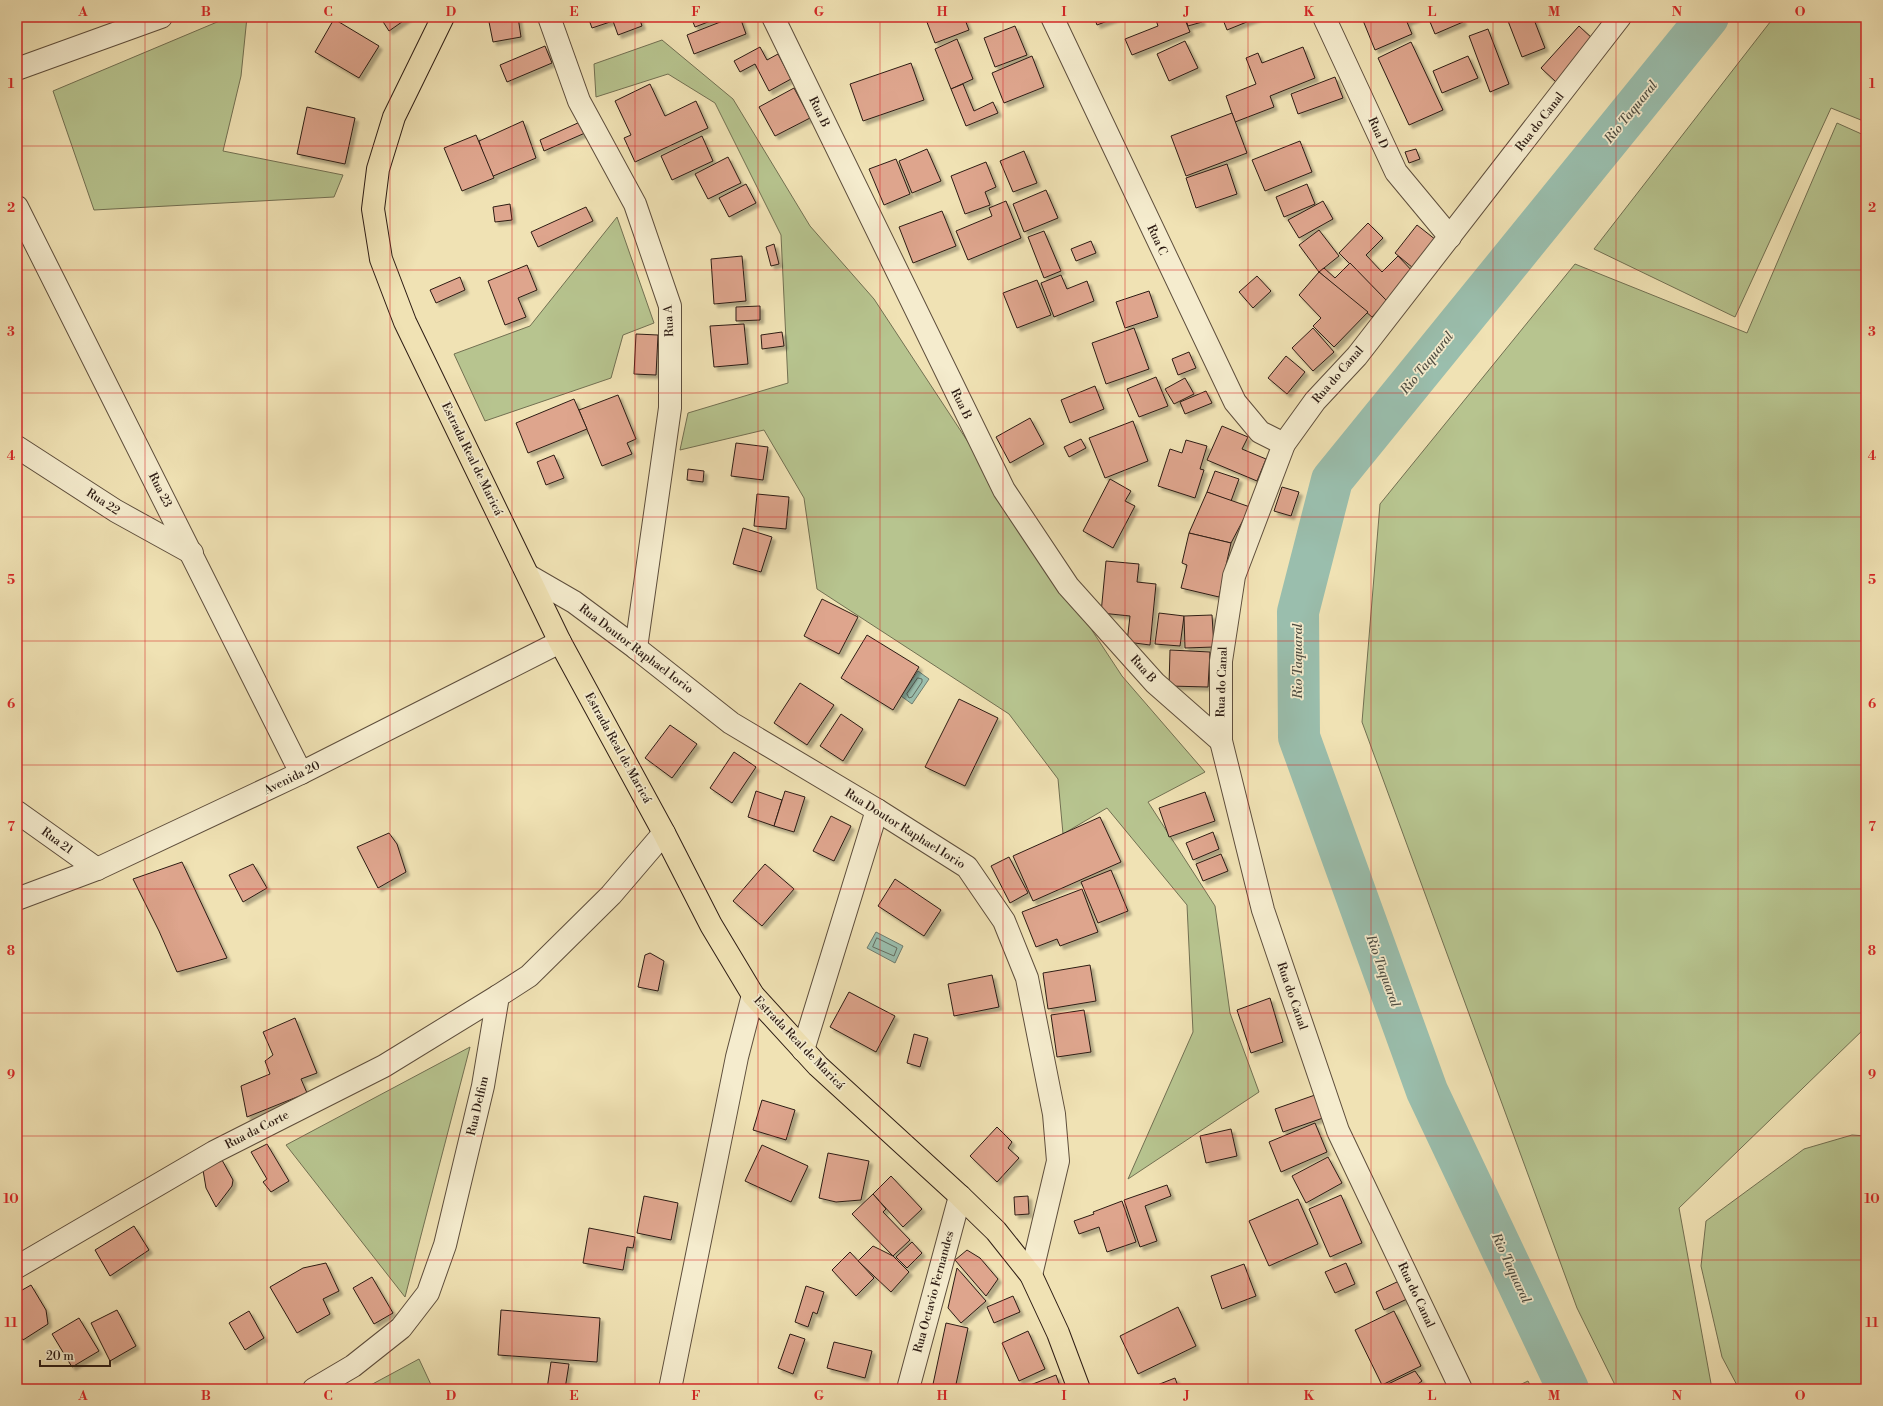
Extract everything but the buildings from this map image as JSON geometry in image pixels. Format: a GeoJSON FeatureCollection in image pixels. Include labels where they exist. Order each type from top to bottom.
{"type":"FeatureCollection","features":[{"type":"Feature","properties":{"kind":"main road","name":"Estrada Real de Maricá"},"geometry":{"type":"LineString","coordinates":[[443,17],[394,117],[378,169],[373,209],[382,259],[404,322],[560,642],[664,833],[711,925],[753,995],[824,1071],[996,1231],[1031,1275],[1058,1332],[1079,1389]]}},
{"type":"Feature","properties":{"kind":"street"},"geometry":{"type":"LineString","coordinates":[[17,69],[161,17]]}},
{"type":"Feature","properties":{"kind":"street","name":"Rua A"},"geometry":{"type":"LineString","coordinates":[[549,17],[579,101],[635,204],[670,306],[670,408],[636,648]]}},
{"type":"Feature","properties":{"kind":"street","name":"Rua B"},"geometry":{"type":"LineString","coordinates":[[773,17],[1004,490],[1068,586],[1155,683],[1221,741]]}},
{"type":"Feature","properties":{"kind":"street","name":"Rua C"},"geometry":{"type":"LineString","coordinates":[[1052,17],[1236,402],[1260,432],[1284,444]]}},
{"type":"Feature","properties":{"kind":"street","name":"Rua D"},"geometry":{"type":"LineString","coordinates":[[1324,17],[1396,172],[1450,237]]}},
{"type":"Feature","properties":{"kind":"street","name":"Rua do Canal"},"geometry":{"type":"LineString","coordinates":[[1461,1389],[1338,1131],[1263,910],[1221,741],[1221,661],[1234,576],[1284,444],[1315,401],[1357,356],[1450,237],[1611,21]]}},
{"type":"Feature","properties":{"kind":"street","name":"Rua 23"},"geometry":{"type":"LineString","coordinates":[[17,207],[192,553],[301,774]]}},
{"type":"Feature","properties":{"kind":"street","name":"Rua 22"},"geometry":{"type":"LineString","coordinates":[[17,447],[116,511],[192,553]]}},
{"type":"Feature","properties":{"kind":"street","name":"Rua Doutor Raphael Iorio"},"geometry":{"type":"LineString","coordinates":[[529,576],[574,602],[636,648],[731,723],[877,810],[967,867],[1004,921],[1027,978],[1054,1114],[1058,1160],[1031,1275]]}},
{"type":"Feature","properties":{"kind":"street","name":"Avenida 20"},"geometry":{"type":"LineString","coordinates":[[17,899],[97,869],[301,774],[560,642]]}},
{"type":"Feature","properties":{"kind":"street"},"geometry":{"type":"LineString","coordinates":[[803,1050],[877,810]]}},
{"type":"Feature","properties":{"kind":"street","name":"Rua 21"},"geometry":{"type":"LineString","coordinates":[[17,812],[97,869]]}},
{"type":"Feature","properties":{"kind":"street"},"geometry":{"type":"LineString","coordinates":[[498,996],[529,976],[611,894],[664,833]]}},
{"type":"Feature","properties":{"kind":"street"},"geometry":{"type":"LineString","coordinates":[[670,1389],[737,1057],[753,995]]}},
{"type":"Feature","properties":{"kind":"street","name":"Rua da Corte"},"geometry":{"type":"LineString","coordinates":[[17,1267],[214,1152],[384,1066],[498,996]]}},
{"type":"Feature","properties":{"kind":"street","name":"Rua Delfim"},"geometry":{"type":"LineString","coordinates":[[314,1389],[353,1366],[401,1328],[428,1293],[445,1245],[483,1086],[498,996]]}},
{"type":"Feature","properties":{"kind":"street","name":"Rua Octavio Fernandes"},"geometry":{"type":"LineString","coordinates":[[908,1389],[960,1196]]}},
{"type":"Feature","properties":{"kind":"green space"},"geometry":{"type":"Polygon","coordinates":[[[229,17],[247,17],[241,76],[223,151],[343,175],[334,197],[94,210],[53,91],[229,17]]]}},
{"type":"Feature","properties":{"kind":"green space"},"geometry":{"type":"Polygon","coordinates":[[[1774,17],[1866,17],[1866,122],[1831,108],[1735,317],[1594,249],[1774,17]]]}},
{"type":"Feature","properties":{"kind":"green space"},"geometry":{"type":"Polygon","coordinates":[[[662,40],[733,99],[810,226],[874,299],[1122,676],[1205,772],[1148,802],[1215,906],[1230,1013],[1259,1092],[1128,1179],[1193,1032],[1187,905],[1107,808],[1063,834],[1058,779],[1009,714],[817,589],[804,498],[764,430],[680,450],[688,413],[788,383],[781,235],[715,103],[668,74],[596,97],[594,64],[662,40]]]}},
{"type":"Feature","properties":{"kind":"green space"},"geometry":{"type":"Polygon","coordinates":[[[1837,123],[1866,136],[1866,1027],[1679,1208],[1712,1389],[1617,1389],[1577,1308],[1362,722],[1380,504],[1575,264],[1747,333],[1837,123]]]}},
{"type":"Feature","properties":{"kind":"green space"},"geometry":{"type":"Polygon","coordinates":[[[617,217],[654,323],[623,335],[611,378],[485,421],[454,354],[530,326],[617,217]]]}},
{"type":"Feature","properties":{"kind":"green space"},"geometry":{"type":"Polygon","coordinates":[[[470,1047],[405,1297],[286,1145],[470,1047]]]}},
{"type":"Feature","properties":{"kind":"green space"},"geometry":{"type":"Polygon","coordinates":[[[1852,1135],[1866,1136],[1866,1389],[1739,1389],[1722,1357],[1701,1266],[1706,1221],[1804,1149],[1852,1135]]]}},
{"type":"Feature","properties":{"kind":"green space"},"geometry":{"type":"Polygon","coordinates":[[[419,1359],[433,1389],[368,1389],[367,1387],[419,1359]]]}},
{"type":"Feature","properties":{"kind":"green space"},"geometry":{"type":"Polygon","coordinates":[[[1528,1381],[1532,1389],[1511,1389],[1528,1381]]]}},
{"type":"Feature","properties":{"kind":"water"},"geometry":{"type":"Polygon","coordinates":[[[918,671],[929,679],[912,704],[901,696],[918,671]]]}},
{"type":"Feature","properties":{"kind":"water"},"geometry":{"type":"Polygon","coordinates":[[[876,932],[903,946],[895,963],[867,948],[876,932]]]}},
{"type":"Feature","properties":{"kind":"waterway","name":"Rio Taquaral"},"geometry":{"type":"LineString","coordinates":[[1568,1389],[1427,1091],[1299,737],[1298,612],[1332,480],[1708,17]]}}]}
